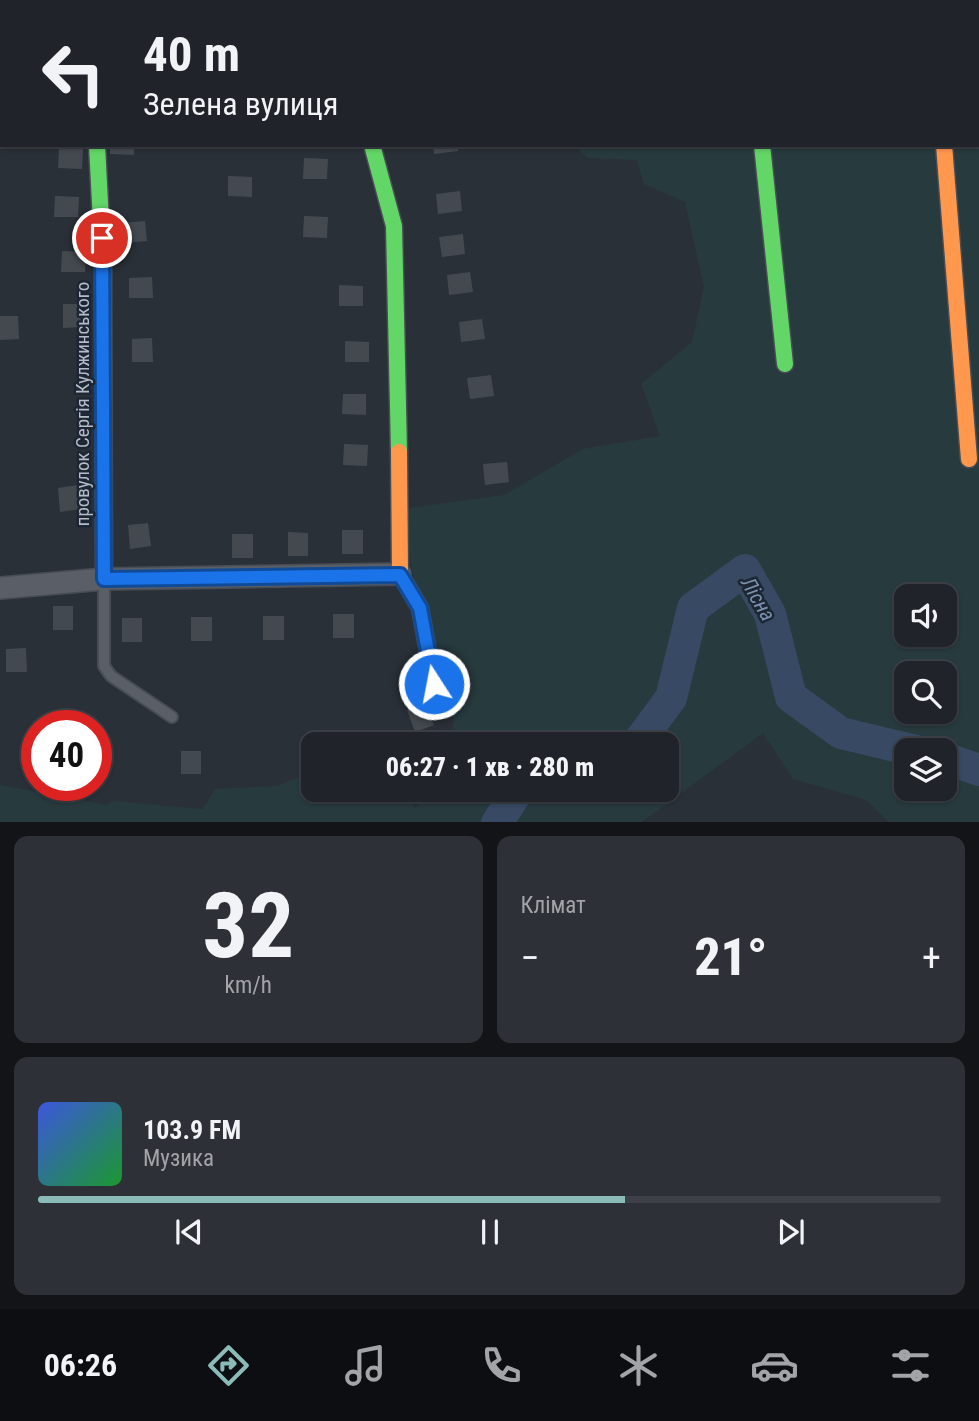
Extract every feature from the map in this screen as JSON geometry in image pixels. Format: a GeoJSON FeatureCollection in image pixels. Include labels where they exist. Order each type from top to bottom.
{"type":"FeatureCollection","features":[{"type":"Feature","properties":{"kind":"street","name":"провулок Сергія Кулжинського"},"geometry":{"type":"LineString","coordinates":[[97,147],[103,261],[104,579]]}},
{"type":"Feature","properties":{"kind":"street"},"geometry":{"type":"LineString","coordinates":[[373,147],[394,226],[401,509],[400,575],[420,608],[434,684]]}},
{"type":"Feature","properties":{"kind":"street"},"geometry":{"type":"LineString","coordinates":[[762,147],[785,364]]}},
{"type":"Feature","properties":{"kind":"street"},"geometry":{"type":"LineString","coordinates":[[944,147],[970,459]]}},
{"type":"Feature","properties":{"kind":"street"},"geometry":{"type":"LineString","coordinates":[[0,588],[104,579],[400,575]]}},
{"type":"Feature","properties":{"kind":"lane"},"geometry":{"type":"LineString","coordinates":[[104,579],[104,666],[111,676],[172,717]]}},
{"type":"Feature","properties":{"kind":"green space"},"geometry":{"type":"Polygon","coordinates":[[[576,147],[979,147],[979,822],[889,822],[867,800],[793,779],[763,733],[679,795],[679,732],[452,732],[455,707],[434,684],[401,509],[504,495],[583,449],[660,436],[641,384],[692,342],[704,287],[685,202],[644,184],[637,160],[588,158],[576,147]]]}},
{"type":"Feature","properties":{"kind":"green space"},"geometry":{"type":"Polygon","coordinates":[[[301,777],[301,802],[411,802],[415,808],[422,802],[669,802],[642,822],[0,822],[0,785],[21,789],[21,801],[86,801],[107,805],[112,801],[203,809],[215,789],[277,786],[301,777]]]}},
{"type":"Feature","properties":{"kind":"building"},"geometry":{"type":"Polygon","coordinates":[[[110,147],[134,147],[134,155],[110,154],[110,147]]]}},
{"type":"Feature","properties":{"kind":"building"},"geometry":{"type":"Polygon","coordinates":[[[433,147],[457,147],[458,151],[434,154],[433,147]]]}},
{"type":"Feature","properties":{"kind":"building"},"geometry":{"type":"Polygon","coordinates":[[[59,148],[83,149],[82,169],[58,168],[59,148]]]}},
{"type":"Feature","properties":{"kind":"building"},"geometry":{"type":"Polygon","coordinates":[[[304,158],[328,159],[327,179],[303,179],[304,158]]]}},
{"type":"Feature","properties":{"kind":"building"},"geometry":{"type":"Polygon","coordinates":[[[228,176],[252,177],[252,197],[228,196],[228,176]]]}},
{"type":"Feature","properties":{"kind":"building"},"geometry":{"type":"Polygon","coordinates":[[[460,191],[462,211],[438,214],[436,194],[460,191]]]}},
{"type":"Feature","properties":{"kind":"building"},"geometry":{"type":"Polygon","coordinates":[[[55,196],[79,197],[78,217],[54,217],[55,196]]]}},
{"type":"Feature","properties":{"kind":"building"},"geometry":{"type":"Polygon","coordinates":[[[304,216],[328,217],[327,238],[303,237],[304,216]]]}},
{"type":"Feature","properties":{"kind":"building"},"geometry":{"type":"Polygon","coordinates":[[[145,221],[147,241],[123,243],[121,223],[145,221]]]}},
{"type":"Feature","properties":{"kind":"building"},"geometry":{"type":"Polygon","coordinates":[[[463,234],[465,254],[442,257],[439,237],[463,234]]]}},
{"type":"Feature","properties":{"kind":"building"},"geometry":{"type":"Polygon","coordinates":[[[62,251],[86,252],[85,272],[61,272],[62,251]]]}},
{"type":"Feature","properties":{"kind":"building"},"geometry":{"type":"Polygon","coordinates":[[[470,272],[473,292],[449,295],[447,275],[470,272]]]}},
{"type":"Feature","properties":{"kind":"building"},"geometry":{"type":"Polygon","coordinates":[[[152,277],[153,298],[129,298],[129,278],[152,277]]]}},
{"type":"Feature","properties":{"kind":"building"},"geometry":{"type":"Polygon","coordinates":[[[339,285],[363,286],[363,306],[339,306],[339,285]]]}},
{"type":"Feature","properties":{"kind":"building"},"geometry":{"type":"Polygon","coordinates":[[[63,304],[83,304],[84,327],[63,328],[63,304]]]}},
{"type":"Feature","properties":{"kind":"building"},"geometry":{"type":"Polygon","coordinates":[[[0,316],[18,316],[19,339],[0,340],[0,316]]]}},
{"type":"Feature","properties":{"kind":"building"},"geometry":{"type":"Polygon","coordinates":[[[482,319],[485,339],[461,342],[459,322],[482,319]]]}},
{"type":"Feature","properties":{"kind":"building"},"geometry":{"type":"Polygon","coordinates":[[[152,338],[153,362],[132,362],[132,339],[152,338]]]}},
{"type":"Feature","properties":{"kind":"building"},"geometry":{"type":"Polygon","coordinates":[[[345,341],[369,342],[369,362],[345,362],[345,341]]]}},
{"type":"Feature","properties":{"kind":"building"},"geometry":{"type":"Polygon","coordinates":[[[491,375],[494,396],[470,399],[467,378],[491,375]]]}},
{"type":"Feature","properties":{"kind":"building"},"geometry":{"type":"Polygon","coordinates":[[[343,394],[366,394],[366,415],[342,414],[343,394]]]}},
{"type":"Feature","properties":{"kind":"building"},"geometry":{"type":"Polygon","coordinates":[[[344,444],[368,445],[367,466],[343,465],[344,444]]]}},
{"type":"Feature","properties":{"kind":"building"},"geometry":{"type":"Polygon","coordinates":[[[507,462],[509,482],[485,485],[483,464],[507,462]]]}},
{"type":"Feature","properties":{"kind":"building"},"geometry":{"type":"Polygon","coordinates":[[[78,485],[81,509],[60,512],[58,488],[78,485]]]}},
{"type":"Feature","properties":{"kind":"building"},"geometry":{"type":"Polygon","coordinates":[[[148,523],[151,546],[130,549],[128,525],[148,523]]]}},
{"type":"Feature","properties":{"kind":"building"},"geometry":{"type":"Polygon","coordinates":[[[342,530],[363,530],[363,554],[342,554],[342,530]]]}},
{"type":"Feature","properties":{"kind":"building"},"geometry":{"type":"Polygon","coordinates":[[[288,532],[308,533],[308,556],[288,556],[288,532]]]}},
{"type":"Feature","properties":{"kind":"building"},"geometry":{"type":"Polygon","coordinates":[[[232,534],[253,534],[253,558],[232,558],[232,534]]]}},
{"type":"Feature","properties":{"kind":"building"},"geometry":{"type":"Polygon","coordinates":[[[53,606],[73,606],[73,630],[53,630],[53,606]]]}},
{"type":"Feature","properties":{"kind":"building"},"geometry":{"type":"Polygon","coordinates":[[[333,614],[354,614],[354,638],[333,638],[333,614]]]}},
{"type":"Feature","properties":{"kind":"building"},"geometry":{"type":"Polygon","coordinates":[[[263,616],[284,616],[284,640],[263,640],[263,616]]]}},
{"type":"Feature","properties":{"kind":"building"},"geometry":{"type":"Polygon","coordinates":[[[191,617],[212,617],[212,641],[191,641],[191,617]]]}},
{"type":"Feature","properties":{"kind":"building"},"geometry":{"type":"Polygon","coordinates":[[[122,618],[142,618],[142,642],[122,642],[122,618]]]}},
{"type":"Feature","properties":{"kind":"building"},"geometry":{"type":"Polygon","coordinates":[[[26,648],[27,672],[6,672],[6,649],[26,648]]]}},
{"type":"Feature","properties":{"kind":"building"},"geometry":{"type":"Polygon","coordinates":[[[426,702],[434,725],[415,732],[407,710],[426,702]]]}},
{"type":"Feature","properties":{"kind":"building"},"geometry":{"type":"Polygon","coordinates":[[[181,751],[201,751],[201,774],[181,774],[181,751]]]}},
{"type":"Feature","properties":{"kind":"waterway","name":"Лісна"},"geometry":{"type":"LineString","coordinates":[[646,732],[671,698],[693,608],[745,570],[770,614],[791,697],[841,733],[894,746]]}},
{"type":"Feature","properties":{"kind":"waterway","name":"Лісна"},"geometry":{"type":"LineString","coordinates":[[957,762],[979,770]]}},
{"type":"Feature","properties":{"kind":"waterway","name":"Лісна"},"geometry":{"type":"LineString","coordinates":[[498,822],[511,802]]}},
{"type":"Feature","properties":{"kind":"traffic: fast"},"geometry":{"type":"LineString","coordinates":[[97,147],[103,261],[104,579]]}},
{"type":"Feature","properties":{"kind":"traffic: fast"},"geometry":{"type":"LineString","coordinates":[[373,147],[394,226],[399,452]]}},
{"type":"Feature","properties":{"kind":"traffic: fast"},"geometry":{"type":"LineString","coordinates":[[762,147],[785,364]]}},
{"type":"Feature","properties":{"kind":"traffic: slow"},"geometry":{"type":"LineString","coordinates":[[944,147],[969,459]]}},
{"type":"Feature","properties":{"kind":"traffic: slow"},"geometry":{"type":"LineString","coordinates":[[399,452],[400,574],[420,608],[434,684]]}},
{"type":"Feature","properties":{"kind":"route"},"geometry":{"type":"LineString","coordinates":[[102,238],[104,579],[400,575],[420,608],[434,684]]}}]}
